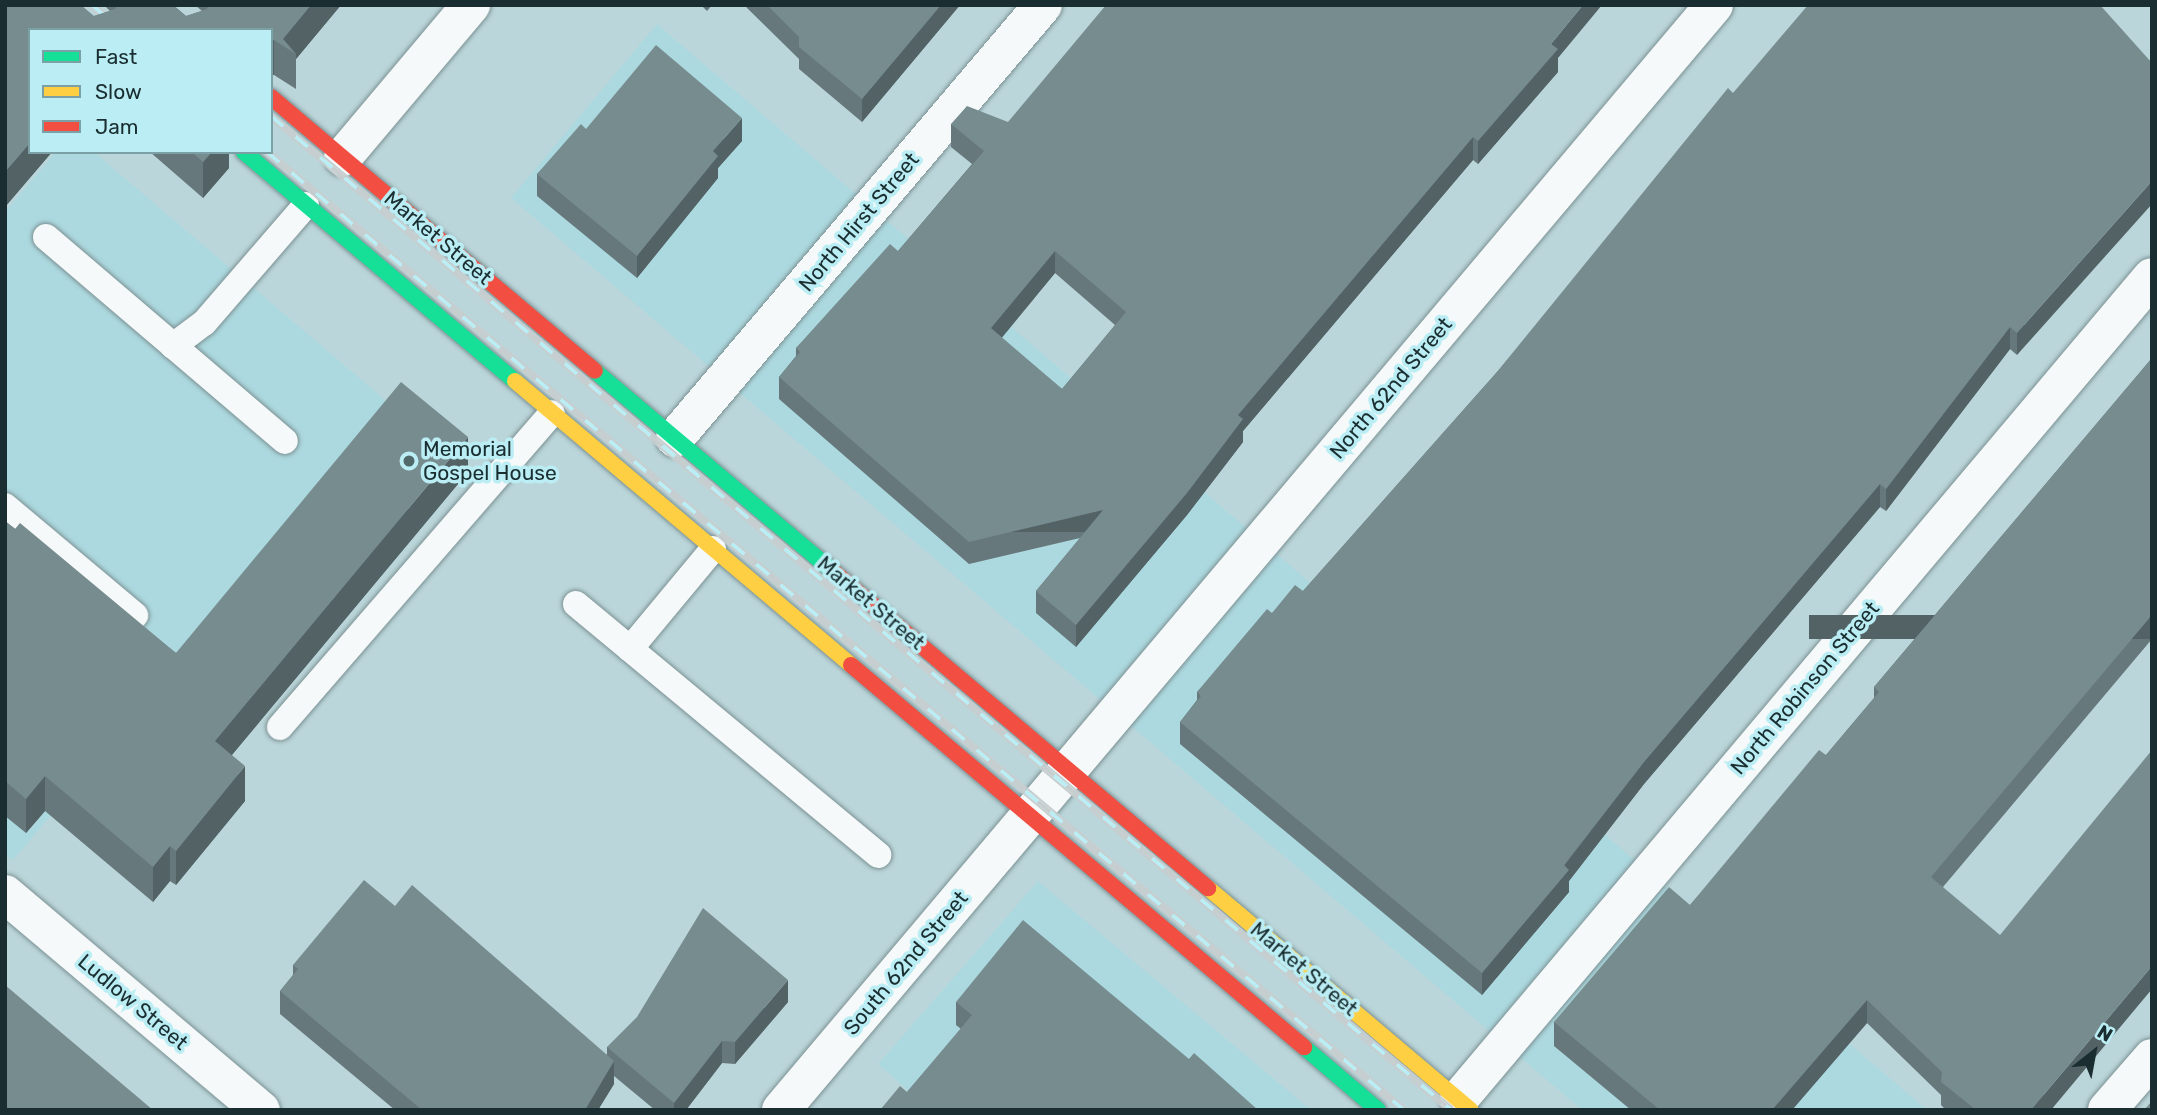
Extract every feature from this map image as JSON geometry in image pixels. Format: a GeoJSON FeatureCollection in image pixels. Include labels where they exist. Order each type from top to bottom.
{"type":"FeatureCollection","features":[{"type":"Feature","properties":{"kind":"main road","name":"Market Street"},"geometry":{"type":"LineString","coordinates":[[273,99],[1465,1105]]}},
{"type":"Feature","properties":{"kind":"main road"},"geometry":{"type":"LineString","coordinates":[[246,154],[1378,1110]]}},
{"type":"Feature","properties":{"kind":"street"},"geometry":{"type":"LineString","coordinates":[[343,158],[471,5]]}},
{"type":"Feature","properties":{"kind":"street","name":"North Hirst Street"},"geometry":{"type":"LineString","coordinates":[[675,438],[1044,5]]}},
{"type":"Feature","properties":{"kind":"street","name":"North 62nd Street"},"geometry":{"type":"LineString","coordinates":[[1030,816],[1713,5]]}},
{"type":"Feature","properties":{"kind":"street","name":"North Robinson Street"},"geometry":{"type":"LineString","coordinates":[[1465,1105],[2152,277]]}},
{"type":"Feature","properties":{"kind":"street","name":"South 62nd Street"},"geometry":{"type":"LineString","coordinates":[[781,1110],[1030,816]]}},
{"type":"Feature","properties":{"kind":"street","name":"Ludlow Street"},"geometry":{"type":"LineString","coordinates":[[5,894],[261,1110]]}},
{"type":"Feature","properties":{"kind":"street"},"geometry":{"type":"LineString","coordinates":[[2107,1110],[2152,1058]]}},
{"type":"Feature","properties":{"kind":"lane"},"geometry":{"type":"LineString","coordinates":[[173,346],[204,323],[306,205]]}},
{"type":"Feature","properties":{"kind":"lane"},"geometry":{"type":"LineString","coordinates":[[46,237],[285,441]]}},
{"type":"Feature","properties":{"kind":"lane"},"geometry":{"type":"LineString","coordinates":[[280,727],[552,413]]}},
{"type":"Feature","properties":{"kind":"lane"},"geometry":{"type":"LineString","coordinates":[[5,506],[135,615]]}},
{"type":"Feature","properties":{"kind":"lane"},"geometry":{"type":"LineString","coordinates":[[629,649],[713,549]]}},
{"type":"Feature","properties":{"kind":"lane"},"geometry":{"type":"LineString","coordinates":[[576,604],[878,855]]}},
{"type":"Feature","properties":{"kind":"shaded area"},"geometry":{"type":"Polygon","coordinates":[[[657,24],[1927,1110],[1582,1110],[511,198],[657,24]]]}},
{"type":"Feature","properties":{"kind":"shaded area"},"geometry":{"type":"Polygon","coordinates":[[[54,154],[96,154],[397,410],[13,860],[5,854],[5,212],[54,154]]]}},
{"type":"Feature","properties":{"kind":"shaded area"},"geometry":{"type":"Polygon","coordinates":[[[1038,881],[1311,1110],[930,1110],[878,1064],[1038,881]]]}},
{"type":"Feature","properties":{"kind":"building"},"geometry":{"type":"Polygon","coordinates":[[[5,5],[81,5],[94,16],[115,9],[117,5],[173,5],[186,16],[207,9],[209,5],[311,5],[283,39],[296,54],[273,40],[273,28],[28,28],[28,145],[5,172],[5,5]]]}},
{"type":"Feature","properties":{"kind":"building"},"geometry":{"type":"Polygon","coordinates":[[[767,5],[941,5],[862,99],[799,47],[799,37],[767,5]]]}},
{"type":"Feature","properties":{"kind":"building"},"geometry":{"type":"Polygon","coordinates":[[[1106,5],[1583,5],[1551,44],[1558,49],[1478,141],[1473,137],[1238,415],[1243,419],[1187,493],[1076,625],[1036,591],[1103,510],[969,542],[779,377],[800,352],[796,348],[890,244],[898,251],[984,151],[951,124],[967,106],[1008,122],[1106,5]],[[1055,251],[991,328],[1062,389],[1126,312],[1055,251]]]}},
{"type":"Feature","properties":{"kind":"building"},"geometry":{"type":"Polygon","coordinates":[[[1808,5],[2100,5],[2152,63],[2152,181],[2017,333],[2010,327],[1886,489],[1880,484],[1644,762],[1564,865],[1569,870],[1482,973],[1180,722],[1201,696],[1197,692],[1267,609],[1272,613],[1295,585],[1303,591],[1497,372],[1728,88],[1733,93],[1808,5]]]}},
{"type":"Feature","properties":{"kind":"building"},"geometry":{"type":"Polygon","coordinates":[[[656,45],[742,118],[713,151],[718,156],[637,256],[537,174],[581,124],[586,129],[656,45]]]}},
{"type":"Feature","properties":{"kind":"building"},"geometry":{"type":"Polygon","coordinates":[[[194,154],[210,154],[203,162],[194,154]]]}},
{"type":"Feature","properties":{"kind":"building"},"geometry":{"type":"Polygon","coordinates":[[[2152,358],[2152,615],[1931,877],[2000,935],[2152,750],[2152,966],[2031,1110],[1976,1110],[1941,1082],[1942,1072],[1867,1000],[1772,1110],[1660,1110],[1554,1022],[1669,887],[1690,905],[1819,750],[1826,755],[1879,692],[1874,687],[2152,358]]]}},
{"type":"Feature","properties":{"kind":"building"},"geometry":{"type":"Polygon","coordinates":[[[401,382],[468,437],[215,741],[245,766],[176,851],[170,846],[153,867],[45,776],[26,799],[5,781],[5,521],[15,529],[20,523],[176,653],[401,382]]]}},
{"type":"Feature","properties":{"kind":"building"},"geometry":{"type":"Polygon","coordinates":[[[364,880],[395,906],[412,885],[614,1061],[585,1110],[422,1110],[280,991],[298,969],[293,965],[364,880]]]}},
{"type":"Feature","properties":{"kind":"building"},"geometry":{"type":"Polygon","coordinates":[[[703,908],[788,980],[735,1042],[722,1041],[674,1103],[607,1047],[637,1017],[703,908]]]}},
{"type":"Feature","properties":{"kind":"building"},"geometry":{"type":"Polygon","coordinates":[[[1023,920],[1189,1059],[1194,1053],[1258,1110],[880,1110],[900,1086],[907,1092],[972,1015],[956,1002],[1023,920]]]}},
{"type":"Feature","properties":{"kind":"building"},"geometry":{"type":"Polygon","coordinates":[[[5,985],[153,1110],[5,1110],[5,985]]]}},
{"type":"Feature","properties":{"kind":"building"},"geometry":{"type":"Polygon","coordinates":[[[2152,1101],[2152,1110],[2144,1110],[2152,1101]]]}},
{"type":"Feature","properties":{"kind":"railway"},"geometry":{"type":"LineString","coordinates":[[92,5],[119,28]]}},
{"type":"Feature","properties":{"kind":"railway"},"geometry":{"type":"LineString","coordinates":[[273,118],[1451,1110]]}},
{"type":"Feature","properties":{"kind":"railway"},"geometry":{"type":"LineString","coordinates":[[269,154],[1404,1110]]}},
{"type":"Feature","properties":{"kind":"traffic: fast"},"geometry":{"type":"LineString","coordinates":[[246,154],[515,381]]}},
{"type":"Feature","properties":{"kind":"traffic: fast"},"geometry":{"type":"LineString","coordinates":[[595,371],[834,572]]}},
{"type":"Feature","properties":{"kind":"traffic: fast"},"geometry":{"type":"LineString","coordinates":[[1304,1047],[1378,1110]]}},
{"type":"Feature","properties":{"kind":"traffic: slow"},"geometry":{"type":"LineString","coordinates":[[515,381],[851,665]]}},
{"type":"Feature","properties":{"kind":"traffic: slow"},"geometry":{"type":"LineString","coordinates":[[1208,888],[1471,1110]]}},
{"type":"Feature","properties":{"kind":"traffic: jam"},"geometry":{"type":"LineString","coordinates":[[273,99],[595,371]]}},
{"type":"Feature","properties":{"kind":"traffic: jam"},"geometry":{"type":"LineString","coordinates":[[834,572],[1208,888]]}},
{"type":"Feature","properties":{"kind":"traffic: jam"},"geometry":{"type":"LineString","coordinates":[[851,665],[1304,1047]]}},
{"type":"Feature","properties":{"kind":"place","name":"Memorial Gospel House"},"geometry":{"type":"Point","coordinates":[409,461]}}]}
